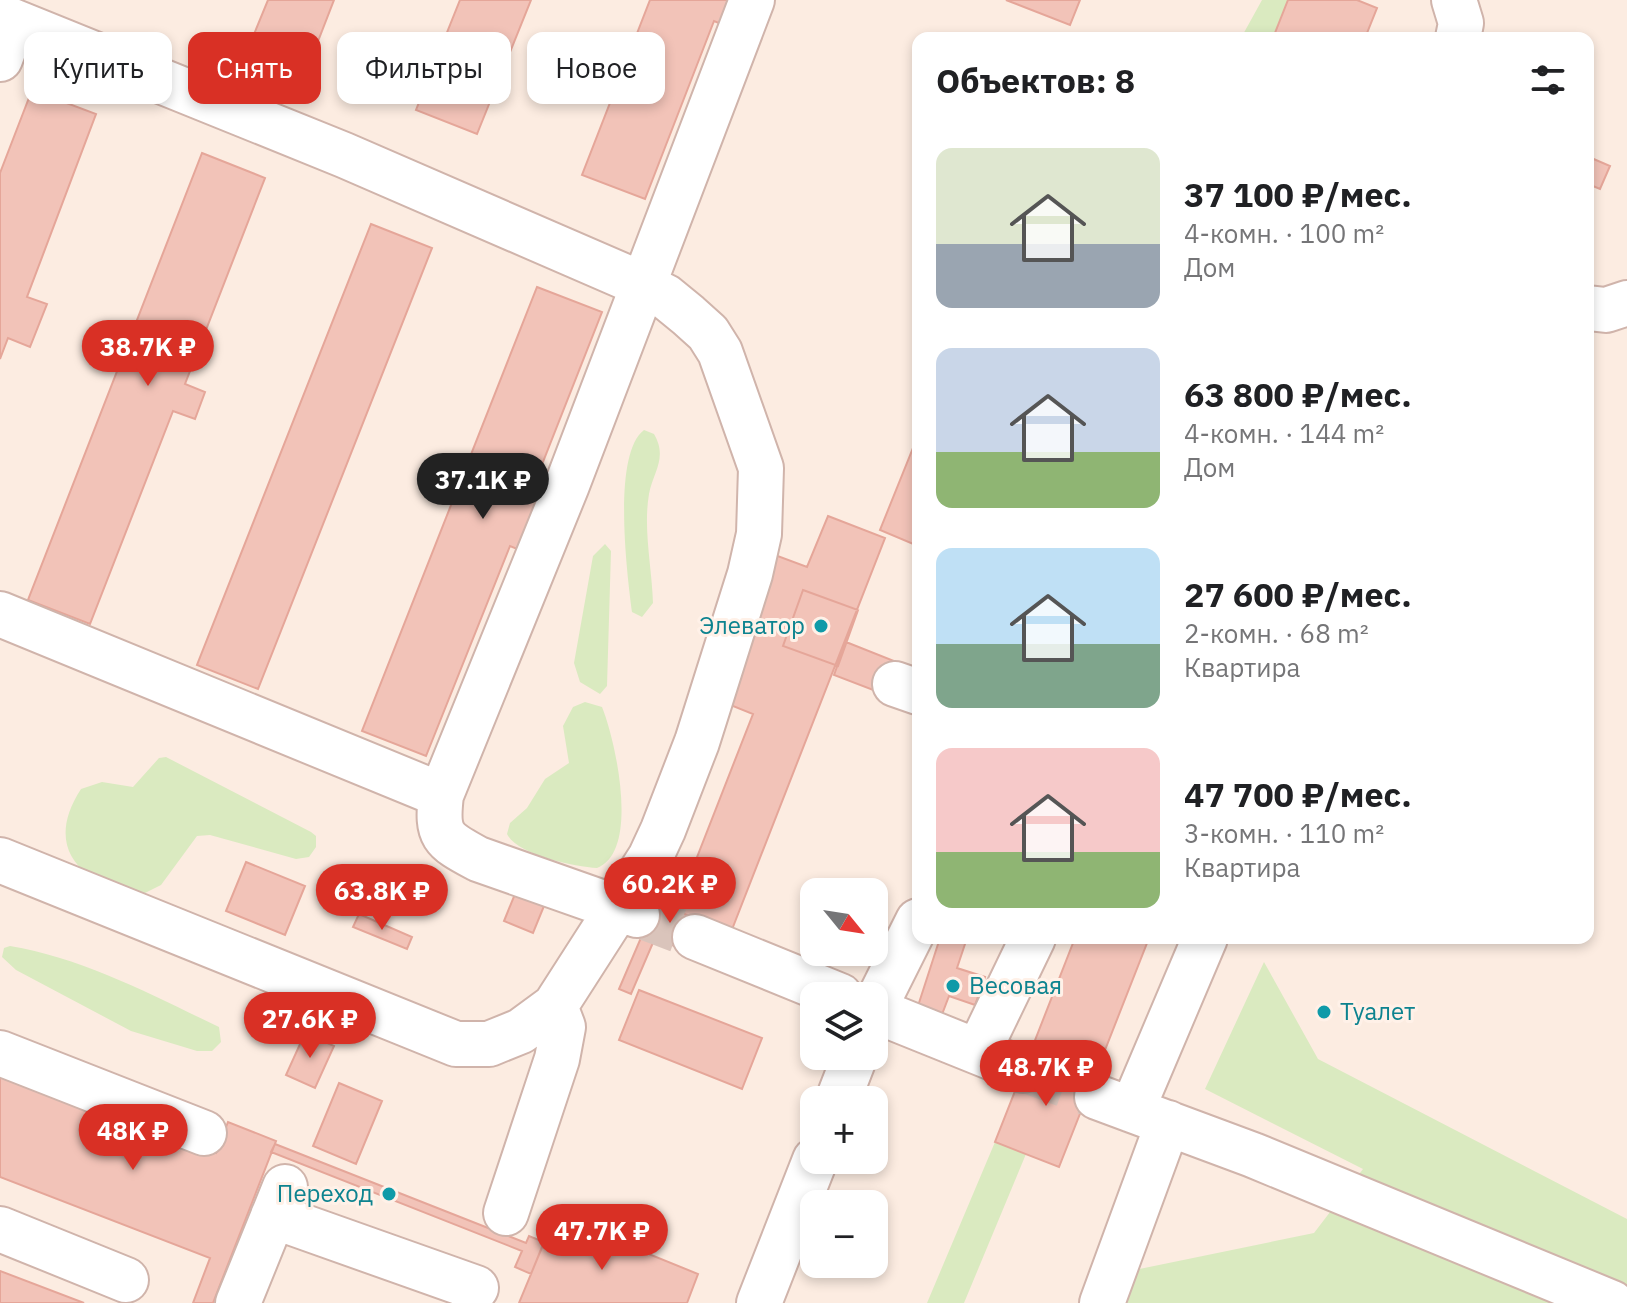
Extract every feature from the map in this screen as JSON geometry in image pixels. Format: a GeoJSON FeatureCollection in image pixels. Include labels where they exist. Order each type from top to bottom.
{"type":"FeatureCollection","features":[{"type":"Feature","properties":{"kind":"street"},"geometry":{"type":"LineString","coordinates":[[627,911],[478,859],[455,846],[446,840],[438,821],[441,795],[567,485],[641,284],[752,0]]}},
{"type":"Feature","properties":{"kind":"street"},"geometry":{"type":"LineString","coordinates":[[1454,0],[1461,23],[1459,32]]}},
{"type":"Feature","properties":{"kind":"street"},"geometry":{"type":"LineString","coordinates":[[0,860],[456,1044],[489,1044],[521,1031],[555,1006],[627,911],[697,742],[750,574],[763,495],[761,468],[720,352],[708,333],[688,315],[641,284],[344,155],[5,33]]}},
{"type":"Feature","properties":{"kind":"street"},"geometry":{"type":"LineString","coordinates":[[1594,309],[1606,310],[1627,303]]}},
{"type":"Feature","properties":{"kind":"street"},"geometry":{"type":"LineString","coordinates":[[0,614],[441,795]]}},
{"type":"Feature","properties":{"kind":"street"},"geometry":{"type":"LineString","coordinates":[[888,982],[912,933]]}},
{"type":"Feature","properties":{"kind":"street"},"geometry":{"type":"LineString","coordinates":[[695,937],[806,982]]}},
{"type":"Feature","properties":{"kind":"street"},"geometry":{"type":"LineString","coordinates":[[978,1052],[1030,944]]}},
{"type":"Feature","properties":{"kind":"street"},"geometry":{"type":"LineString","coordinates":[[1102,1303],[1132,1110],[1202,944]]}},
{"type":"Feature","properties":{"kind":"street"},"geometry":{"type":"LineString","coordinates":[[506,1213],[557,1059],[563,1027],[555,1006]]}},
{"type":"Feature","properties":{"kind":"street"},"geometry":{"type":"LineString","coordinates":[[888,1015],[1023,1070]]}},
{"type":"Feature","properties":{"kind":"street"},"geometry":{"type":"LineString","coordinates":[[0,1053],[204,1133]]}},
{"type":"Feature","properties":{"kind":"street"},"geometry":{"type":"LineString","coordinates":[[1132,1110],[1612,1303]]}},
{"type":"Feature","properties":{"kind":"street"},"geometry":{"type":"LineString","coordinates":[[759,1303],[810,1174]]}},
{"type":"Feature","properties":{"kind":"street"},"geometry":{"type":"LineString","coordinates":[[238,1303],[279,1201],[476,1288]]}},
{"type":"Feature","properties":{"kind":"street"},"geometry":{"type":"LineString","coordinates":[[0,1229],[126,1280]]}},
{"type":"Feature","properties":{"kind":"green space"},"geometry":{"type":"Polygon","coordinates":[[[1262,0],[1288,0],[1275,32],[1244,32],[1262,0]]]}},
{"type":"Feature","properties":{"kind":"green space"},"geometry":{"type":"Polygon","coordinates":[[[644,430],[654,434],[660,458],[647,507],[653,603],[642,617],[632,612],[624,516],[628,463],[634,443],[644,430]]]}},
{"type":"Feature","properties":{"kind":"green space"},"geometry":{"type":"Polygon","coordinates":[[[605,544],[611,551],[607,686],[600,694],[580,682],[574,663],[593,556],[605,544]]]}},
{"type":"Feature","properties":{"kind":"green space"},"geometry":{"type":"Polygon","coordinates":[[[585,702],[602,707],[613,743],[621,793],[618,840],[610,858],[597,868],[534,854],[507,834],[510,823],[527,808],[545,779],[569,763],[563,726],[573,707],[585,702]]]}},
{"type":"Feature","properties":{"kind":"green space"},"geometry":{"type":"Polygon","coordinates":[[[166,757],[311,832],[316,836],[316,847],[309,857],[296,859],[210,835],[197,836],[161,885],[145,893],[103,883],[75,861],[68,847],[66,830],[70,810],[81,789],[102,782],[133,787],[159,758],[166,757]]]}},
{"type":"Feature","properties":{"kind":"green space"},"geometry":{"type":"Polygon","coordinates":[[[10,946],[64,959],[143,990],[219,1027],[221,1042],[212,1051],[197,1051],[131,1031],[16,970],[2,957],[4,948],[10,946]]]}},
{"type":"Feature","properties":{"kind":"green space"},"geometry":{"type":"Polygon","coordinates":[[[1264,962],[1318,1059],[1627,1219],[1627,1303],[1120,1303],[1120,1273],[1314,1233],[1363,1169],[1205,1089],[1264,962]]]}},
{"type":"Feature","properties":{"kind":"green space"},"geometry":{"type":"Polygon","coordinates":[[[995,1142],[1026,1154],[964,1303],[927,1303],[995,1142]]]}},
{"type":"Feature","properties":{"kind":"building"},"geometry":{"type":"Polygon","coordinates":[[[268,0],[334,0],[321,34],[255,32],[268,0]]]}},
{"type":"Feature","properties":{"kind":"building"},"geometry":{"type":"Polygon","coordinates":[[[460,0],[531,0],[511,50],[511,32],[447,32],[460,0]]]}},
{"type":"Feature","properties":{"kind":"building"},"geometry":{"type":"Polygon","coordinates":[[[650,0],[747,0],[736,30],[714,21],[645,199],[582,175],[610,104],[665,104],[665,32],[638,32],[650,0]]]}},
{"type":"Feature","properties":{"kind":"building"},"geometry":{"type":"Polygon","coordinates":[[[1006,0],[1080,0],[1070,25],[1006,0]]]}},
{"type":"Feature","properties":{"kind":"building"},"geometry":{"type":"Polygon","coordinates":[[[1288,0],[1357,0],[1377,8],[1367,32],[1275,32],[1288,0]]]}},
{"type":"Feature","properties":{"kind":"building"},"geometry":{"type":"Polygon","coordinates":[[[27,104],[69,104],[96,114],[27,297],[47,304],[30,347],[8,338],[0,359],[0,173],[27,104]]]}},
{"type":"Feature","properties":{"kind":"building"},"geometry":{"type":"Polygon","coordinates":[[[418,104],[489,104],[477,134],[416,110],[418,104]]]}},
{"type":"Feature","properties":{"kind":"building"},"geometry":{"type":"Polygon","coordinates":[[[202,153],[265,178],[185,384],[205,392],[195,419],[173,411],[90,624],[28,600],[202,153]]]}},
{"type":"Feature","properties":{"kind":"building"},"geometry":{"type":"Polygon","coordinates":[[[1594,159],[1610,166],[1600,189],[1594,186],[1594,159]]]}},
{"type":"Feature","properties":{"kind":"building"},"geometry":{"type":"Polygon","coordinates":[[[371,224],[432,248],[258,689],[197,665],[371,224]]]}},
{"type":"Feature","properties":{"kind":"building"},"geometry":{"type":"Polygon","coordinates":[[[537,287],[602,312],[530,495],[547,502],[527,553],[510,546],[426,756],[362,731],[537,287]]]}},
{"type":"Feature","properties":{"kind":"building"},"geometry":{"type":"Polygon","coordinates":[[[912,450],[912,543],[880,530],[912,450]]]}},
{"type":"Feature","properties":{"kind":"building"},"geometry":{"type":"Polygon","coordinates":[[[828,516],[885,538],[731,932],[676,911],[753,714],[718,700],[775,555],[807,567],[828,516]]]}},
{"type":"Feature","properties":{"kind":"building","name":"Элеватор"},"geometry":{"type":"Polygon","coordinates":[[[803,590],[858,610],[838,666],[783,646],[803,590]]]}},
{"type":"Feature","properties":{"kind":"building"},"geometry":{"type":"Polygon","coordinates":[[[846,642],[894,661],[881,693],[834,675],[846,642]]]}},
{"type":"Feature","properties":{"kind":"building"},"geometry":{"type":"Polygon","coordinates":[[[246,862],[305,886],[285,935],[226,911],[246,862]]]}},
{"type":"Feature","properties":{"kind":"building"},"geometry":{"type":"Polygon","coordinates":[[[515,894],[544,906],[533,933],[504,921],[515,894]]]}},
{"type":"Feature","properties":{"kind":"building"},"geometry":{"type":"Polygon","coordinates":[[[644,898],[702,921],[689,952],[643,933],[644,898]]]}},
{"type":"Feature","properties":{"kind":"building"},"geometry":{"type":"Polygon","coordinates":[[[359,914],[412,937],[407,949],[353,927],[359,914]]]}},
{"type":"Feature","properties":{"kind":"building"},"geometry":{"type":"Polygon","coordinates":[[[643,933],[655,938],[631,994],[619,989],[643,933]]]}},
{"type":"Feature","properties":{"kind":"building","name":"Весовая"},"geometry":{"type":"Polygon","coordinates":[[[938,944],[965,944],[957,968],[985,977],[975,1005],[949,996],[941,1017],[917,1009],[938,944]]]}},
{"type":"Feature","properties":{"kind":"building"},"geometry":{"type":"Polygon","coordinates":[[[1073,944],[1147,944],[1096,1073],[1032,1048],[1073,944]]]}},
{"type":"Feature","properties":{"kind":"building"},"geometry":{"type":"Polygon","coordinates":[[[639,990],[762,1038],[742,1089],[619,1040],[639,990]]]}},
{"type":"Feature","properties":{"kind":"building"},"geometry":{"type":"Polygon","coordinates":[[[305,1033],[334,1046],[315,1088],[286,1075],[305,1033]]]}},
{"type":"Feature","properties":{"kind":"building"},"geometry":{"type":"Polygon","coordinates":[[[1032,1048],[1096,1073],[1059,1167],[995,1142],[1032,1048]]]}},
{"type":"Feature","properties":{"kind":"building"},"geometry":{"type":"Polygon","coordinates":[[[0,1070],[216,1153],[228,1122],[276,1141],[213,1303],[193,1303],[210,1258],[0,1177],[0,1070]]]}},
{"type":"Feature","properties":{"kind":"building"},"geometry":{"type":"Polygon","coordinates":[[[339,1083],[382,1101],[356,1164],[313,1146],[339,1083]]]}},
{"type":"Feature","properties":{"kind":"building","name":"Переход"},"geometry":{"type":"Polygon","coordinates":[[[275,1144],[526,1243],[529,1236],[544,1242],[531,1274],[515,1267],[522,1251],[271,1152],[275,1144]]]}},
{"type":"Feature","properties":{"kind":"building"},"geometry":{"type":"Polygon","coordinates":[[[555,1216],[698,1274],[687,1303],[519,1303],[555,1216]]]}},
{"type":"Feature","properties":{"kind":"building"},"geometry":{"type":"Polygon","coordinates":[[[0,1271],[84,1303],[0,1303],[0,1271]]]}},
{"type":"Feature","properties":{"kind":"tunnel"},"geometry":{"type":"LineString","coordinates":[[637,915],[695,937]]}},
{"type":"Feature","properties":{"kind":"tunnel"},"geometry":{"type":"LineString","coordinates":[[1023,1070],[1097,1097]]}},
{"type":"Feature","properties":{"kind":"place","name":"Элеватор"},"geometry":{"type":"Point","coordinates":[821,626]}},
{"type":"Feature","properties":{"kind":"place","name":"Весовая"},"geometry":{"type":"Point","coordinates":[953,986]}},
{"type":"Feature","properties":{"kind":"place","name":"Туалет"},"geometry":{"type":"Point","coordinates":[1324,1012]}},
{"type":"Feature","properties":{"kind":"place","name":"Переход"},"geometry":{"type":"Point","coordinates":[389,1194]}}]}
